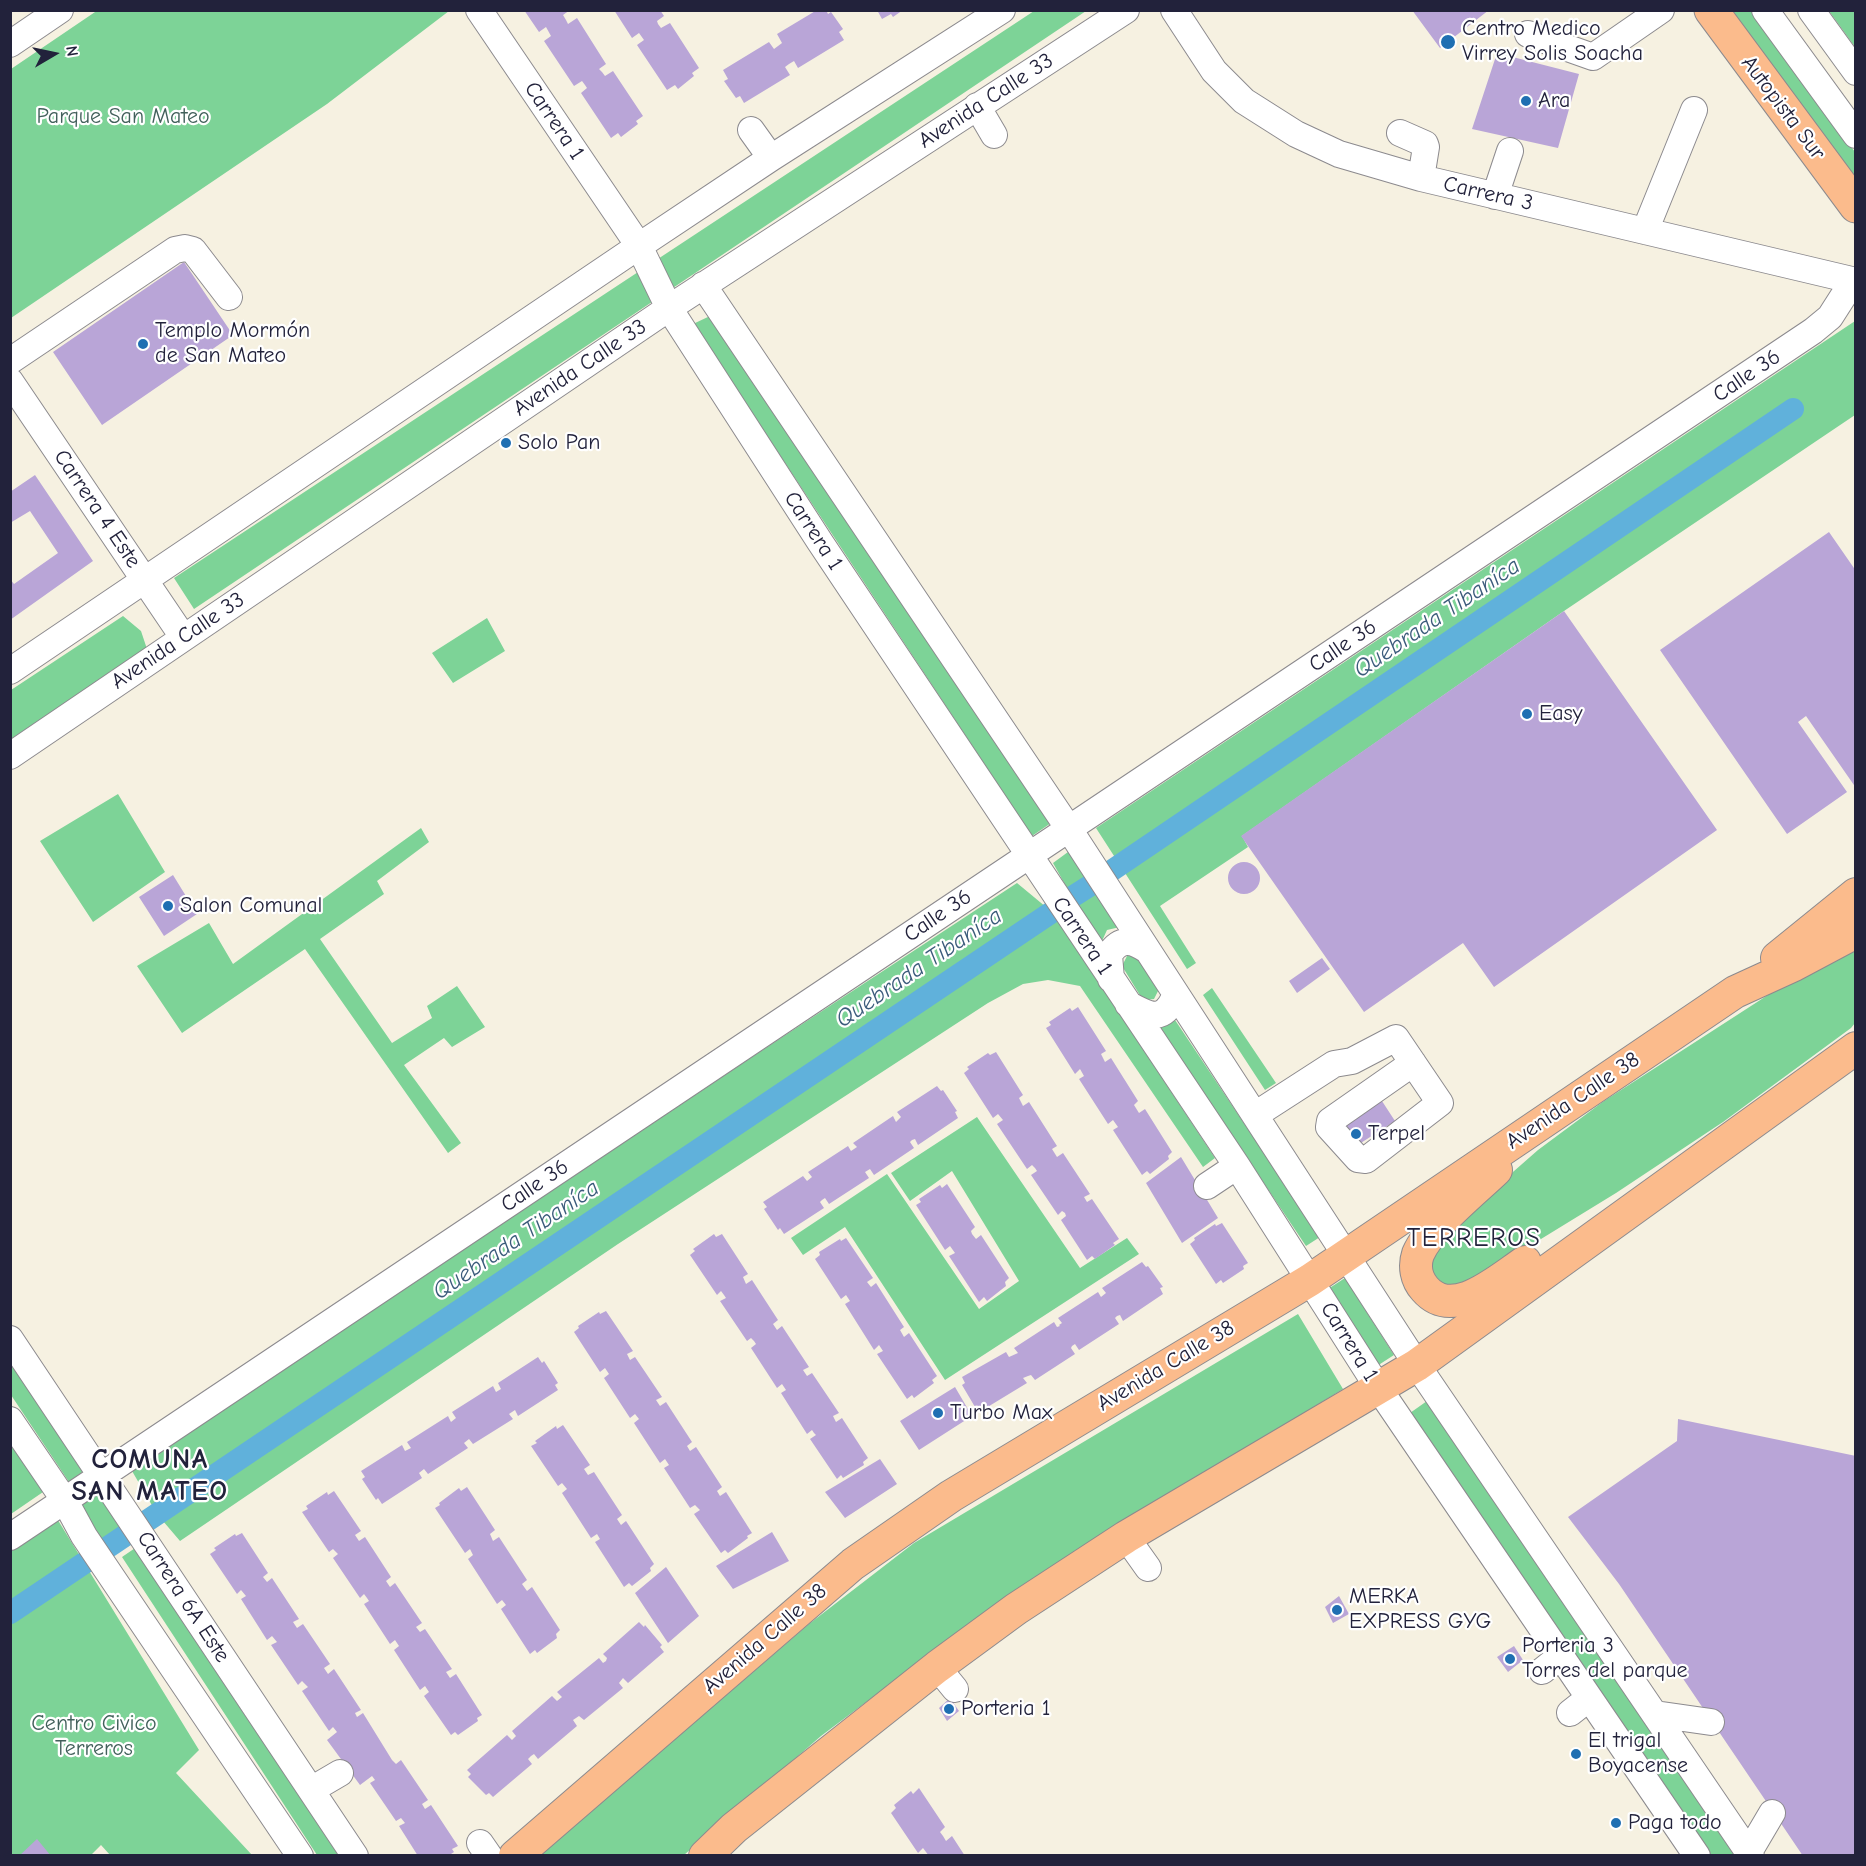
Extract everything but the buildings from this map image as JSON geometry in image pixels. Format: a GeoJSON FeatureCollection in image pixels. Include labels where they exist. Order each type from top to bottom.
{"type":"FeatureCollection","features":[{"type":"Feature","properties":{"kind":"highway","name":"Autopista Sur"},"geometry":{"type":"LineString","coordinates":[[1711,10],[1856,206]]}},
{"type":"Feature","properties":{"kind":"main road"},"geometry":{"type":"LineString","coordinates":[[1735,992],[1856,894]]}},
{"type":"Feature","properties":{"kind":"main road","name":"Avenida Calle 38"},"geometry":{"type":"LineString","coordinates":[[515,1856],[853,1564],[961,1490],[1310,1280],[1735,992],[1794,965],[1856,932]]}},
{"type":"Feature","properties":{"kind":"main road"},"geometry":{"type":"LineString","coordinates":[[705,1856],[734,1828],[946,1678],[1016,1609],[1126,1537],[1417,1365],[1856,1048]]}},
{"type":"Feature","properties":{"kind":"main road"},"geometry":{"type":"LineString","coordinates":[[1556,1113],[1437,1227],[1422,1248],[1417,1257],[1416,1270],[1420,1283],[1432,1297],[1451,1302],[1470,1297],[1562,1236],[1685,1173]]}},
{"type":"Feature","properties":{"kind":"street"},"geometry":{"type":"LineString","coordinates":[[10,44],[60,10]]}},
{"type":"Feature","properties":{"kind":"street"},"geometry":{"type":"LineString","coordinates":[[10,671],[146,581],[410,388],[639,246],[771,158],[1002,10]]}},
{"type":"Feature","properties":{"kind":"street","name":"Avenida Calle 33"},"geometry":{"type":"LineString","coordinates":[[10,756],[703,285],[1126,10]]}},
{"type":"Feature","properties":{"kind":"street","name":"Carrera 3"},"geometry":{"type":"LineString","coordinates":[[1174,10],[1214,71],[1244,101],[1296,134],[1339,154],[1421,178],[1854,281]]}},
{"type":"Feature","properties":{"kind":"street"},"geometry":{"type":"LineString","coordinates":[[1528,33],[1593,57],[1661,10]]}},
{"type":"Feature","properties":{"kind":"street"},"geometry":{"type":"LineString","coordinates":[[1765,10],[1856,135]]}},
{"type":"Feature","properties":{"kind":"street"},"geometry":{"type":"LineString","coordinates":[[1810,10],[1856,72]]}},
{"type":"Feature","properties":{"kind":"street","name":"Carrera 1"},"geometry":{"type":"LineString","coordinates":[[469,13],[639,246],[669,308],[814,546],[1028,856],[1237,1166],[1551,1663],[1580,1705],[1697,1856]]}},
{"type":"Feature","properties":{"kind":"street"},"geometry":{"type":"LineString","coordinates":[[977,106],[994,135]]}},
{"type":"Feature","properties":{"kind":"street"},"geometry":{"type":"LineString","coordinates":[[1645,231],[1694,110]]}},
{"type":"Feature","properties":{"kind":"street"},"geometry":{"type":"LineString","coordinates":[[751,129],[771,158]]}},
{"type":"Feature","properties":{"kind":"street"},"geometry":{"type":"LineString","coordinates":[[1400,133],[1425,144],[1427,149],[1421,178]]}},
{"type":"Feature","properties":{"kind":"street"},"geometry":{"type":"LineString","coordinates":[[1495,196],[1510,151]]}},
{"type":"Feature","properties":{"kind":"street"},"geometry":{"type":"LineString","coordinates":[[10,361],[175,250],[185,248],[193,250],[229,297]]}},
{"type":"Feature","properties":{"kind":"street","name":"Calle 36"},"geometry":{"type":"LineString","coordinates":[[10,1538],[762,1024],[1069,829],[1396,598],[1813,331],[1830,317],[1854,281]]}},
{"type":"Feature","properties":{"kind":"street","name":"Carrera 1"},"geometry":{"type":"LineString","coordinates":[[703,285],[1069,829],[1417,1365],[1750,1854]]}},
{"type":"Feature","properties":{"kind":"street","name":"Carrera 4 Este"},"geometry":{"type":"LineString","coordinates":[[10,381],[183,637]]}},
{"type":"Feature","properties":{"kind":"street"},"geometry":{"type":"LineString","coordinates":[[1111,979],[1109,955],[1119,944],[1126,940],[1147,950]]}},
{"type":"Feature","properties":{"kind":"street"},"geometry":{"type":"LineString","coordinates":[[1128,1004],[1144,1013],[1156,1016],[1167,1010],[1176,994]]}},
{"type":"Feature","properties":{"kind":"street"},"geometry":{"type":"LineString","coordinates":[[1258,1121],[1346,1072],[1352,1061],[1396,1038],[1413,1063],[1440,1103],[1366,1160],[1358,1159],[1329,1127],[1330,1121],[1413,1063]]}},
{"type":"Feature","properties":{"kind":"street"},"geometry":{"type":"LineString","coordinates":[[1207,1186],[1237,1166]]}},
{"type":"Feature","properties":{"kind":"street","name":"Carrera 6A Este"},"geometry":{"type":"LineString","coordinates":[[10,1339],[355,1856]]}},
{"type":"Feature","properties":{"kind":"street","name":"Carrera 6A Este"},"geometry":{"type":"LineString","coordinates":[[10,1420],[65,1501],[84,1536],[300,1856]]}},
{"type":"Feature","properties":{"kind":"street"},"geometry":{"type":"LineString","coordinates":[[1126,1537],[1148,1568]]}},
{"type":"Feature","properties":{"kind":"street"},"geometry":{"type":"LineString","coordinates":[[1655,1714],[1711,1722]]}},
{"type":"Feature","properties":{"kind":"street"},"geometry":{"type":"LineString","coordinates":[[310,1790],[340,1773]]}},
{"type":"Feature","properties":{"kind":"street"},"geometry":{"type":"LineString","coordinates":[[1750,1854],[1772,1813]]}},
{"type":"Feature","properties":{"kind":"green space","name":"Parque San Mateo"},"geometry":{"type":"Polygon","coordinates":[[[98,10],[449,11],[327,104],[11,318],[11,69],[98,10]]]}},
{"type":"Feature","properties":{"kind":"green space"},"geometry":{"type":"Polygon","coordinates":[[[1034,11],[1086,11],[194,609],[174,578],[1034,11]]]}},
{"type":"Feature","properties":{"kind":"green space"},"geometry":{"type":"Polygon","coordinates":[[[1727,11],[1753,11],[1855,152],[1855,184],[1727,11]]]}},
{"type":"Feature","properties":{"kind":"green space"},"geometry":{"type":"Polygon","coordinates":[[[1829,11],[1855,11],[1855,47],[1829,11]]]}},
{"type":"Feature","properties":{"kind":"green space"},"geometry":{"type":"Polygon","coordinates":[[[710,316],[1051,823],[1032,836],[693,324],[710,316]]]}},
{"type":"Feature","properties":{"kind":"green space"},"geometry":{"type":"Polygon","coordinates":[[[1855,321],[1855,415],[1564,611],[1242,836],[1248,847],[1160,906],[1196,963],[1187,969],[1096,828],[1855,321]]]}},
{"type":"Feature","properties":{"kind":"green space"},"geometry":{"type":"Polygon","coordinates":[[[123,616],[141,631],[147,649],[11,739],[11,690],[123,616]]]}},
{"type":"Feature","properties":{"kind":"green space"},"geometry":{"type":"Polygon","coordinates":[[[487,618],[505,651],[453,683],[432,653],[487,618]]]}},
{"type":"Feature","properties":{"kind":"green space"},"geometry":{"type":"Polygon","coordinates":[[[118,794],[165,872],[93,922],[40,841],[118,794]]]}},
{"type":"Feature","properties":{"kind":"green space"},"geometry":{"type":"Polygon","coordinates":[[[421,828],[429,842],[377,881],[384,894],[320,939],[392,1043],[432,1018],[427,1006],[457,986],[485,1027],[452,1047],[444,1038],[404,1065],[461,1143],[448,1153],[305,949],[182,1033],[137,966],[209,923],[233,964],[421,828]]]}},
{"type":"Feature","properties":{"kind":"green space"},"geometry":{"type":"Polygon","coordinates":[[[1068,852],[1120,927],[1107,930],[1102,941],[1072,897],[1053,863],[1068,852]]]}},
{"type":"Feature","properties":{"kind":"green space"},"geometry":{"type":"Polygon","coordinates":[[[1017,883],[1052,912],[1215,1158],[1203,1167],[1080,986],[1048,980],[1023,984],[988,1003],[618,1244],[180,1541],[157,1514],[132,1471],[1017,883]]]}},
{"type":"Feature","properties":{"kind":"green space"},"geometry":{"type":"Polygon","coordinates":[[[1855,943],[1855,1023],[1851,1028],[1723,1122],[1492,1272],[1468,1286],[1435,1284],[1427,1266],[1448,1229],[1538,1150],[1604,1101],[1768,995],[1855,943]]]}},
{"type":"Feature","properties":{"kind":"green space"},"geometry":{"type":"Polygon","coordinates":[[[1133,953],[1140,956],[1160,987],[1154,999],[1146,1000],[1141,997],[1122,966],[1127,956],[1133,953]]]}},
{"type":"Feature","properties":{"kind":"green space"},"geometry":{"type":"Polygon","coordinates":[[[1212,988],[1276,1083],[1265,1090],[1203,995],[1212,988]]]}},
{"type":"Feature","properties":{"kind":"green space"},"geometry":{"type":"Polygon","coordinates":[[[1173,1017],[1320,1237],[1306,1246],[1159,1027],[1173,1017]]]}},
{"type":"Feature","properties":{"kind":"green space"},"geometry":{"type":"Polygon","coordinates":[[[977,1117],[1080,1268],[1127,1238],[1139,1254],[945,1380],[845,1227],[803,1255],[791,1238],[887,1174],[979,1309],[1019,1281],[952,1171],[910,1201],[891,1173],[977,1117]]]}},
{"type":"Feature","properties":{"kind":"green space"},"geometry":{"type":"Polygon","coordinates":[[[1345,1278],[1394,1355],[1377,1366],[1328,1289],[1345,1278]]]}},
{"type":"Feature","properties":{"kind":"green space"},"geometry":{"type":"Polygon","coordinates":[[[1298,1314],[1343,1389],[1007,1596],[821,1736],[684,1855],[539,1856],[809,1624],[914,1543],[1298,1314]]]}},
{"type":"Feature","properties":{"kind":"green space"},"geometry":{"type":"Polygon","coordinates":[[[10,1359],[85,1470],[69,1482],[11,1395],[10,1359]]]}},
{"type":"Feature","properties":{"kind":"green space"},"geometry":{"type":"Polygon","coordinates":[[[1427,1401],[1736,1855],[1711,1855],[1410,1413],[1427,1401]]]}},
{"type":"Feature","properties":{"kind":"green space"},"geometry":{"type":"Polygon","coordinates":[[[10,1437],[46,1490],[11,1514],[10,1514],[10,1437]]]}},
{"type":"Feature","properties":{"kind":"green space"},"geometry":{"type":"Polygon","coordinates":[[[98,1491],[121,1526],[97,1543],[73,1507],[98,1491]]]}},
{"type":"Feature","properties":{"kind":"green space","name":"Centro Civico Terreros"},"geometry":{"type":"Polygon","coordinates":[[[56,1517],[199,1750],[176,1773],[252,1855],[110,1855],[101,1845],[91,1855],[11,1856],[11,1548],[56,1517]]]}},
{"type":"Feature","properties":{"kind":"green space"},"geometry":{"type":"Polygon","coordinates":[[[144,1542],[344,1855],[317,1855],[122,1557],[144,1542]]]}},
{"type":"Feature","properties":{"kind":"waterway","name":"Quebrada Tibaníca"},"geometry":{"type":"LineString","coordinates":[[1111,871],[1793,409]]}},
{"type":"Feature","properties":{"kind":"waterway","name":"Quebrada Tibaníca"},"geometry":{"type":"LineString","coordinates":[[1072,897],[1091,885]]}},
{"type":"Feature","properties":{"kind":"waterway","name":"Quebrada Tibaníca"},"geometry":{"type":"LineString","coordinates":[[10,1613],[1052,912]]}},
{"type":"Feature","properties":{"kind":"place","name":"Centro Medico Virrey Solis Soacha"},"geometry":{"type":"Point","coordinates":[1448,42]}},
{"type":"Feature","properties":{"kind":"place","name":"Ara"},"geometry":{"type":"Point","coordinates":[1526,101]}},
{"type":"Feature","properties":{"kind":"place","name":"Templo Mormón de San Mateo"},"geometry":{"type":"Point","coordinates":[143,344]}},
{"type":"Feature","properties":{"kind":"place","name":"Solo Pan"},"geometry":{"type":"Point","coordinates":[506,443]}},
{"type":"Feature","properties":{"kind":"place","name":"Easy"},"geometry":{"type":"Point","coordinates":[1527,714]}},
{"type":"Feature","properties":{"kind":"place","name":"Salon Comunal"},"geometry":{"type":"Point","coordinates":[168,906]}},
{"type":"Feature","properties":{"kind":"place","name":"Terpel"},"geometry":{"type":"Point","coordinates":[1356,1134]}},
{"type":"Feature","properties":{"kind":"place","name":"Turbo Max"},"geometry":{"type":"Point","coordinates":[938,1413]}},
{"type":"Feature","properties":{"kind":"place","name":"MERKA EXPRESS GYG"},"geometry":{"type":"Point","coordinates":[1337,1610]}},
{"type":"Feature","properties":{"kind":"place","name":"Porteria 3 Torres del parque"},"geometry":{"type":"Point","coordinates":[1510,1659]}},
{"type":"Feature","properties":{"kind":"place","name":"Porteria 1"},"geometry":{"type":"Point","coordinates":[949,1709]}},
{"type":"Feature","properties":{"kind":"place","name":"El trigal Boyacense"},"geometry":{"type":"Point","coordinates":[1576,1754]}},
{"type":"Feature","properties":{"kind":"place","name":"Paga todo"},"geometry":{"type":"Point","coordinates":[1616,1823]}},
{"type":"Feature","properties":{"kind":"district","name":"TERREROS"},"geometry":{"type":"Point","coordinates":[1474,1239]}},
{"type":"Feature","properties":{"kind":"district","name":"COMUNA SAN MATEO"},"geometry":{"type":"Point","coordinates":[150,1476]}}]}
